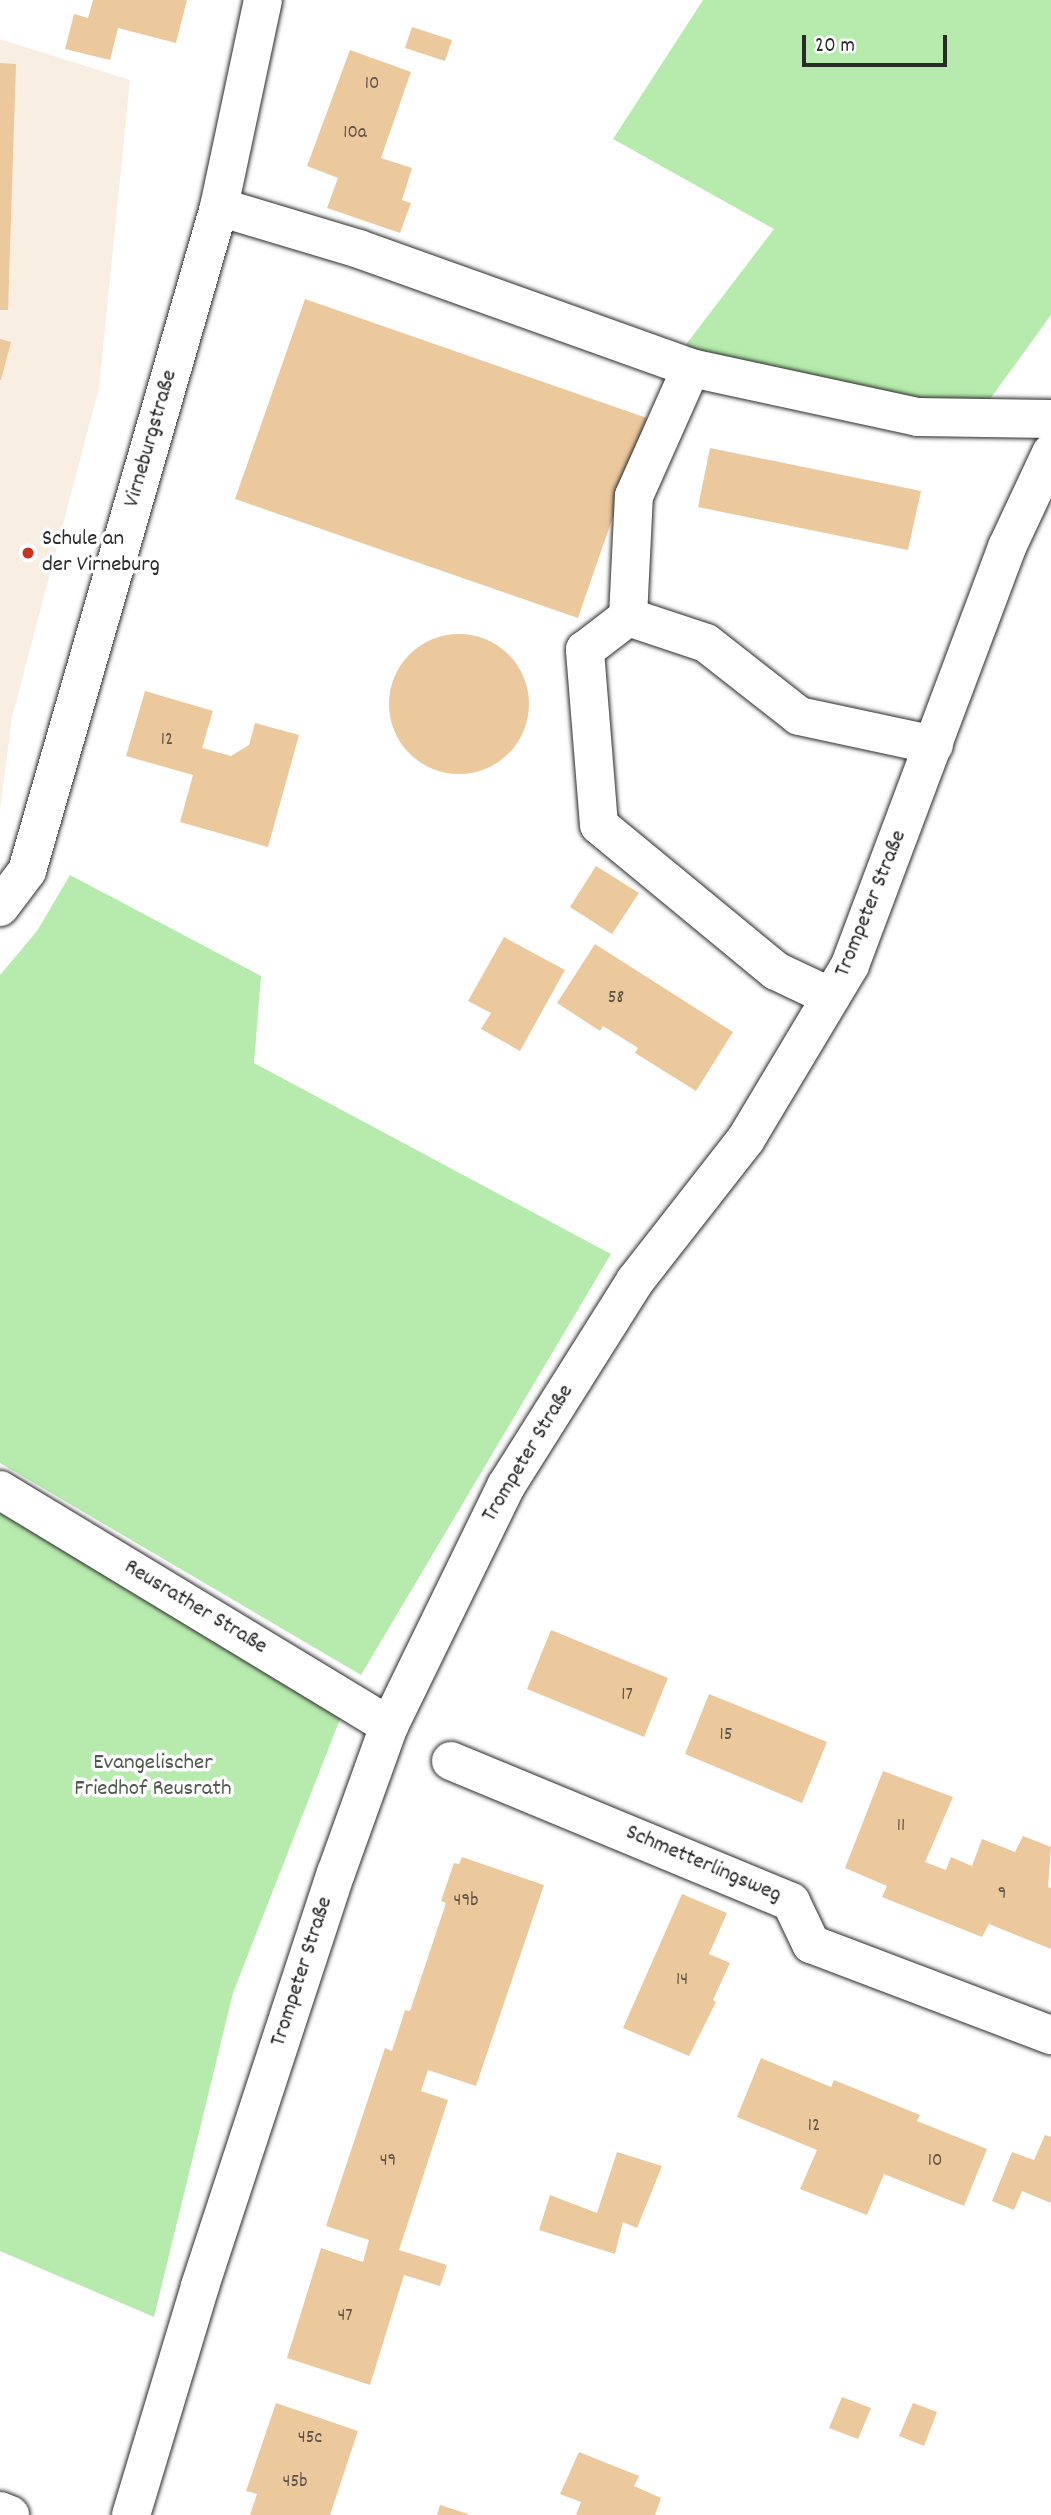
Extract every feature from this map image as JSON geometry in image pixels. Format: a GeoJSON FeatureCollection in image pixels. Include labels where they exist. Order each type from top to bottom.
{"type":"FeatureCollection","features":[{"type":"Feature","properties":{"kind":"main road","name":"Virneburgstraße"},"geometry":{"type":"LineString","coordinates":[[0,907],[27,871],[219,207],[263,0]]}},
{"type":"Feature","properties":{"kind":"main road"},"geometry":{"type":"LineString","coordinates":[[219,207],[359,249],[691,368],[918,416],[1051,419]]}},
{"type":"Feature","properties":{"kind":"main road"},"geometry":{"type":"LineString","coordinates":[[628,617],[634,496],[691,368]]}},
{"type":"Feature","properties":{"kind":"main road","name":"Trompeter Straße"},"geometry":{"type":"LineString","coordinates":[[131,2515],[204,2273],[332,1886],[389,1726],[506,1486],[635,1282],[746,1139],[850,965],[1007,547],[1051,453]]}},
{"type":"Feature","properties":{"kind":"main road"},"geometry":{"type":"LineString","coordinates":[[628,617],[706,643],[799,716],[934,745]]}},
{"type":"Feature","properties":{"kind":"main road"},"geometry":{"type":"LineString","coordinates":[[628,617],[584,650],[599,825],[776,971],[831,997]]}},
{"type":"Feature","properties":{"kind":"main road","name":"Reusrather Straße"},"geometry":{"type":"LineString","coordinates":[[0,1490],[389,1726]]}},
{"type":"Feature","properties":{"kind":"main road","name":"Schmetterlingsweg"},"geometry":{"type":"LineString","coordinates":[[451,1761],[791,1902],[811,1944],[1051,2035]]}},
{"type":"Feature","properties":{"kind":"main road"},"geometry":{"type":"LineString","coordinates":[[0,2511],[10,2515]]}},
{"type":"Feature","properties":{"kind":"shaded area","name":"Schule an der Virneburg"},"geometry":{"type":"Polygon","coordinates":[[[0,39],[130,80],[99,388],[12,718],[0,810],[0,39]]]}},
{"type":"Feature","properties":{"kind":"green space"},"geometry":{"type":"Polygon","coordinates":[[[703,0],[1051,0],[1051,315],[974,421],[684,347],[774,229],[613,139],[703,0]]]}},
{"type":"Feature","properties":{"kind":"green space"},"geometry":{"type":"Polygon","coordinates":[[[70,875],[261,976],[254,1063],[611,1254],[361,1675],[0,1463],[0,975],[37,931],[70,875]]]}},
{"type":"Feature","properties":{"kind":"green space","name":"Evangelischer Friedhof Reusrath"},"geometry":{"type":"Polygon","coordinates":[[[0,1513],[344,1709],[233,1993],[154,2317],[0,2251],[0,1513]]]}},
{"type":"Feature","properties":{"kind":"building"},"geometry":{"type":"Polygon","coordinates":[[[93,0],[187,0],[176,43],[118,28],[110,60],[65,49],[74,14],[88,18],[93,0]]]}},
{"type":"Feature","properties":{"kind":"building"},"geometry":{"type":"Polygon","coordinates":[[[412,27],[452,40],[445,61],[405,48],[412,27]]]}},
{"type":"Feature","properties":{"kind":"building"},"geometry":{"type":"Polygon","coordinates":[[[350,50],[411,72],[381,158],[412,168],[402,200],[411,203],[400,233],[327,208],[338,178],[307,166],[350,50]]]}},
{"type":"Feature","properties":{"kind":"building"},"geometry":{"type":"Polygon","coordinates":[[[0,63],[16,64],[8,310],[0,310],[0,63]]]}},
{"type":"Feature","properties":{"kind":"building"},"geometry":{"type":"Polygon","coordinates":[[[305,299],[647,418],[578,618],[235,499],[305,299]]]}},
{"type":"Feature","properties":{"kind":"building"},"geometry":{"type":"Polygon","coordinates":[[[0,339],[11,342],[1,380],[0,380],[0,339]]]}},
{"type":"Feature","properties":{"kind":"building"},"geometry":{"type":"Polygon","coordinates":[[[710,448],[921,491],[908,550],[698,507],[710,448]]]}},
{"type":"Feature","properties":{"kind":"building"},"geometry":{"type":"Polygon","coordinates":[[[459,634],[486,639],[509,654],[524,677],[529,704],[524,731],[509,754],[486,769],[459,774],[432,769],[409,754],[394,731],[389,704],[394,677],[409,654],[432,639],[459,634]]]}},
{"type":"Feature","properties":{"kind":"building"},"geometry":{"type":"Polygon","coordinates":[[[145,691],[213,711],[202,748],[231,756],[249,745],[255,723],[299,735],[268,847],[180,822],[193,775],[126,756],[145,691]]]}},
{"type":"Feature","properties":{"kind":"building"},"geometry":{"type":"Polygon","coordinates":[[[596,866],[639,893],[612,934],[570,907],[596,866]]]}},
{"type":"Feature","properties":{"kind":"building"},"geometry":{"type":"Polygon","coordinates":[[[504,937],[565,970],[520,1051],[481,1029],[491,1013],[468,1001],[504,937]]]}},
{"type":"Feature","properties":{"kind":"building"},"geometry":{"type":"Polygon","coordinates":[[[595,944],[733,1032],[696,1091],[635,1053],[638,1048],[603,1026],[600,1031],[557,1003],[595,944]]]}},
{"type":"Feature","properties":{"kind":"building"},"geometry":{"type":"Polygon","coordinates":[[[551,1630],[668,1678],[644,1737],[527,1689],[551,1630]]]}},
{"type":"Feature","properties":{"kind":"building"},"geometry":{"type":"Polygon","coordinates":[[[709,1694],[827,1742],[802,1803],[685,1754],[709,1694]]]}},
{"type":"Feature","properties":{"kind":"building"},"geometry":{"type":"Polygon","coordinates":[[[883,1771],[953,1797],[925,1862],[946,1870],[951,1857],[972,1866],[982,1839],[1015,1852],[1023,1836],[1051,1847],[1048,1887],[1051,1888],[1051,1949],[989,1924],[982,1937],[882,1897],[887,1886],[845,1868],[883,1771]]]}},
{"type":"Feature","properties":{"kind":"building"},"geometry":{"type":"Polygon","coordinates":[[[462,1857],[544,1885],[476,2086],[428,2070],[421,2091],[448,2100],[399,2250],[447,2265],[440,2286],[404,2275],[370,2385],[287,2358],[321,2248],[363,2262],[369,2240],[326,2226],[385,2048],[392,2051],[405,2010],[410,2011],[446,1903],[441,1901],[454,1863],[459,1864],[462,1857]]]}},
{"type":"Feature","properties":{"kind":"building"},"geometry":{"type":"Polygon","coordinates":[[[682,1894],[727,1913],[709,1954],[730,1963],[713,2000],[716,2002],[689,2056],[623,2028],[682,1894]]]}},
{"type":"Feature","properties":{"kind":"building"},"geometry":{"type":"Polygon","coordinates":[[[761,2058],[831,2087],[834,2080],[920,2115],[917,2121],[987,2149],[964,2206],[884,2174],[867,2215],[800,2189],[817,2150],[737,2117],[761,2058]]]}},
{"type":"Feature","properties":{"kind":"building"},"geometry":{"type":"Polygon","coordinates":[[[1045,2135],[1051,2137],[1051,2203],[1022,2191],[1014,2210],[992,2201],[1012,2152],[1034,2160],[1045,2135]]]}},
{"type":"Feature","properties":{"kind":"building"},"geometry":{"type":"Polygon","coordinates":[[[617,2152],[662,2166],[637,2228],[623,2222],[615,2254],[539,2230],[550,2195],[597,2213],[617,2152]]]}},
{"type":"Feature","properties":{"kind":"building"},"geometry":{"type":"Polygon","coordinates":[[[842,2397],[871,2408],[858,2439],[829,2428],[842,2397]]]}},
{"type":"Feature","properties":{"kind":"building"},"geometry":{"type":"Polygon","coordinates":[[[276,2403],[358,2431],[330,2515],[250,2515],[257,2494],[246,2491],[276,2403]]]}},
{"type":"Feature","properties":{"kind":"building"},"geometry":{"type":"Polygon","coordinates":[[[913,2403],[937,2412],[924,2446],[899,2436],[913,2403]]]}},
{"type":"Feature","properties":{"kind":"building"},"geometry":{"type":"Polygon","coordinates":[[[579,2452],[639,2476],[634,2486],[661,2498],[655,2515],[576,2515],[581,2502],[560,2494],[579,2452]]]}},
{"type":"Feature","properties":{"kind":"building"},"geometry":{"type":"Polygon","coordinates":[[[440,2505],[468,2514],[468,2515],[437,2515],[440,2505]]]}},
{"type":"Feature","properties":{"kind":"place","name":"Schule an der Virneburg"},"geometry":{"type":"Point","coordinates":[28,553]}}]}
